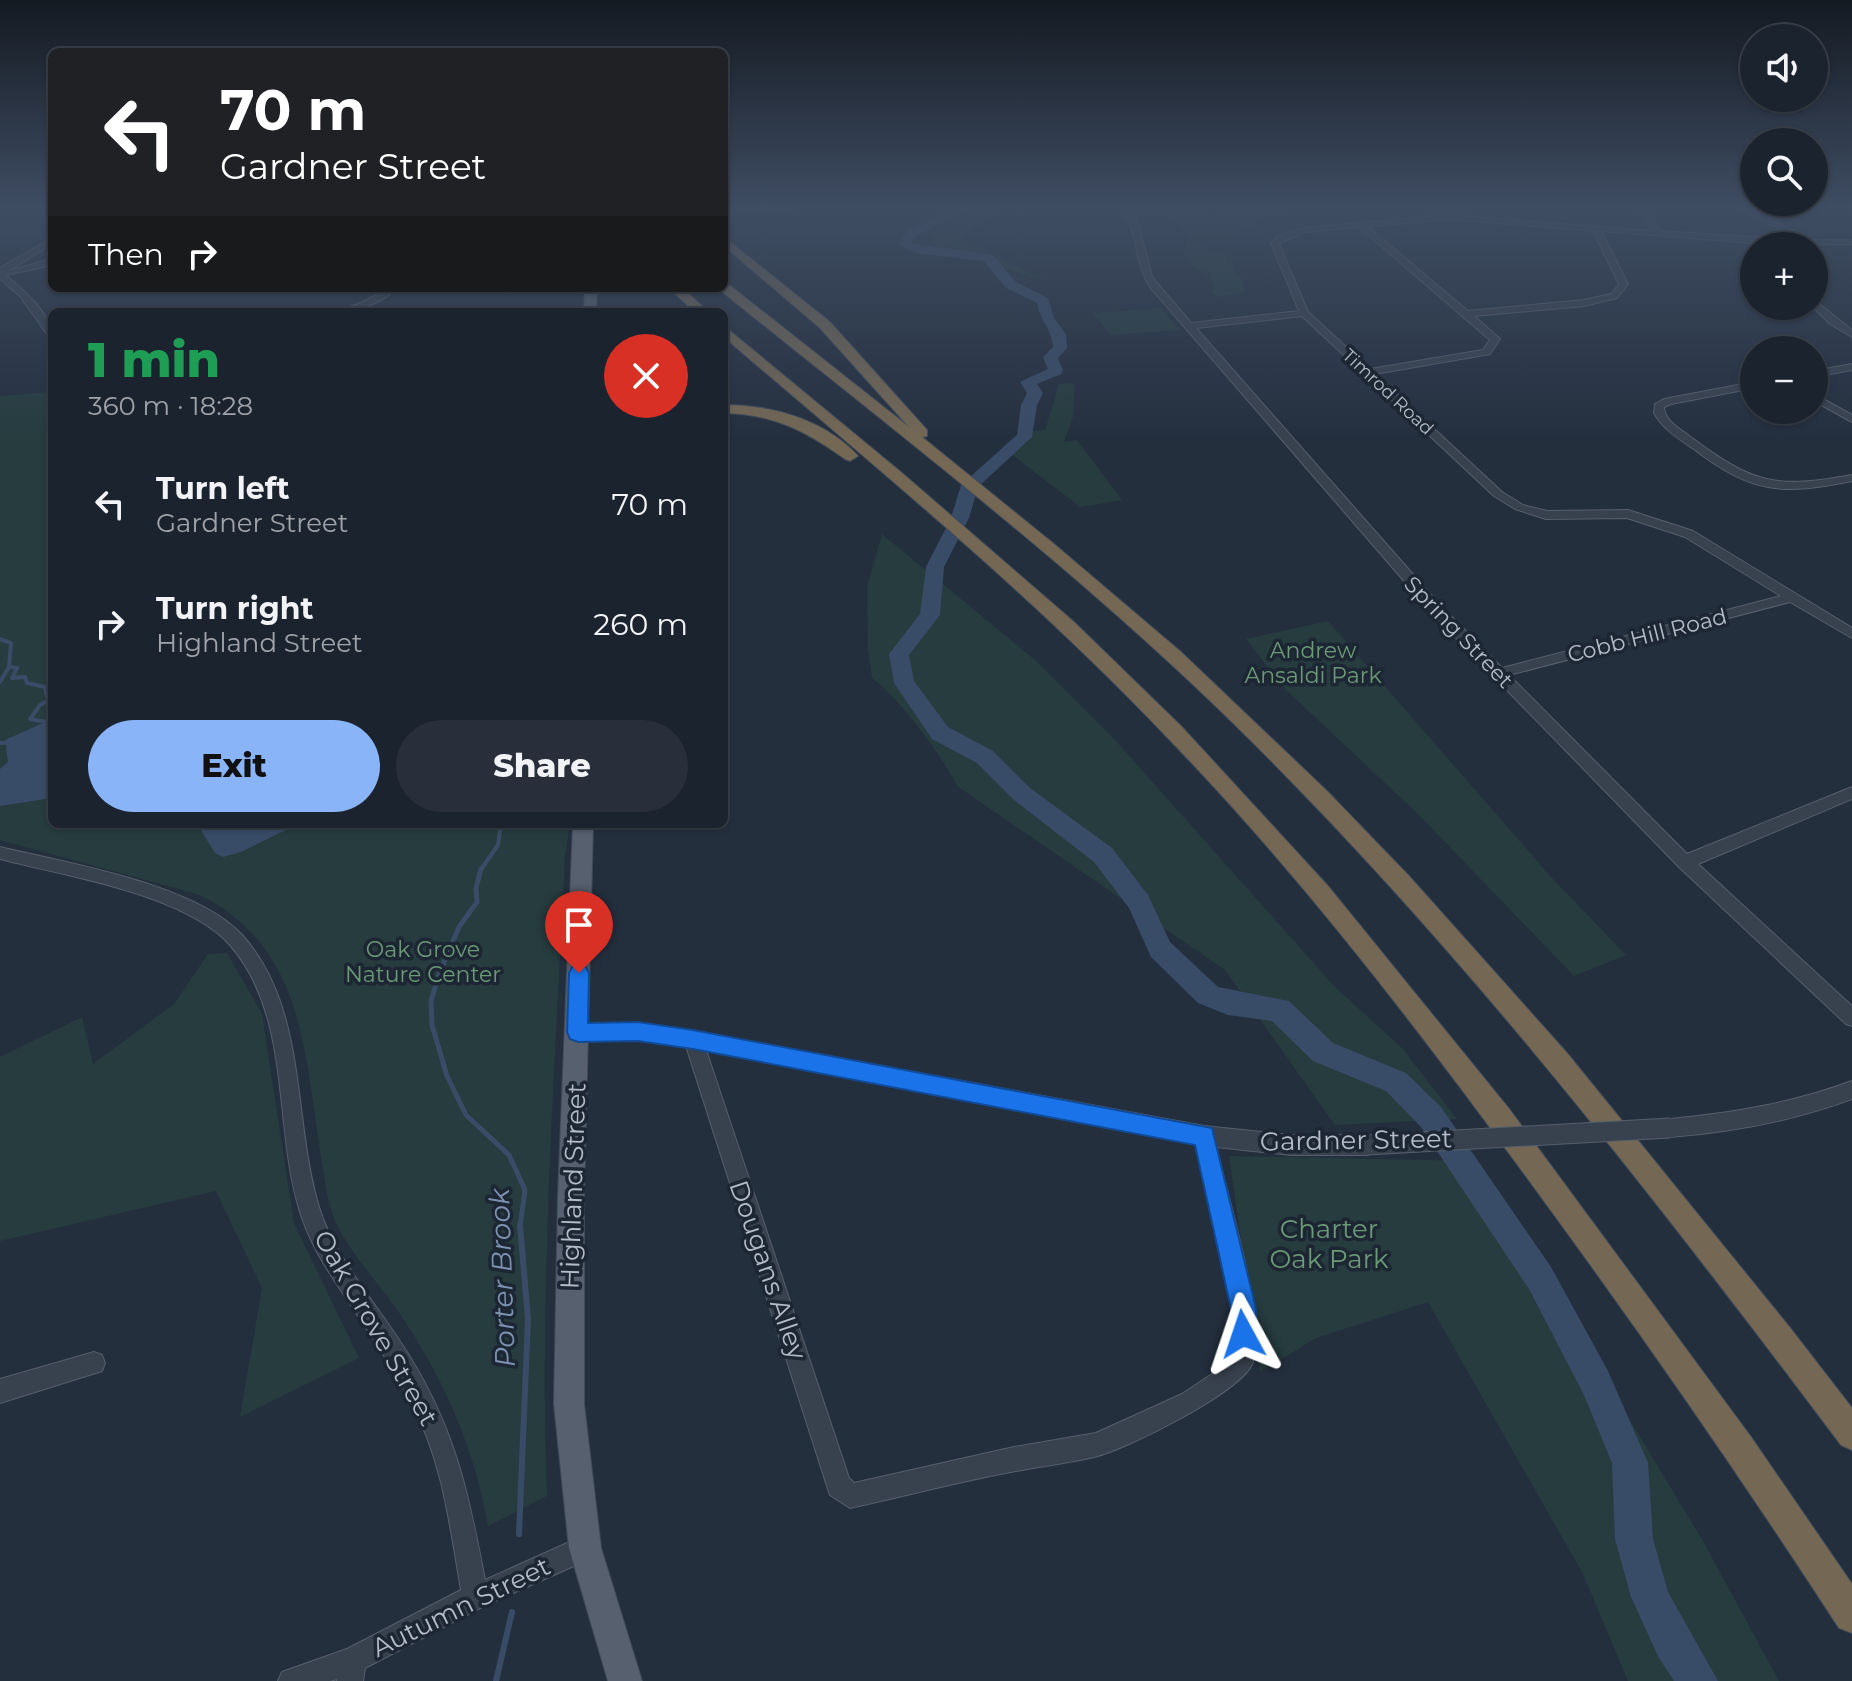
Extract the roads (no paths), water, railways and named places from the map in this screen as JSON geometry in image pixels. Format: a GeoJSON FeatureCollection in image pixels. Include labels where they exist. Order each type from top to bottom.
{"type":"FeatureCollection","features":[{"type":"Feature","properties":{"kind":"highway"},"geometry":{"type":"LineString","coordinates":[[775,283],[831,331],[942,457],[984,497],[1109,599],[1213,692],[1408,891],[1617,1134],[1852,1434]]}},
{"type":"Feature","properties":{"kind":"highway"},"geometry":{"type":"LineString","coordinates":[[728,290],[942,457]]}},
{"type":"Feature","properties":{"kind":"highway"},"geometry":{"type":"LineString","coordinates":[[672,292],[686,308]]}},
{"type":"Feature","properties":{"kind":"highway"},"geometry":{"type":"LineString","coordinates":[[680,292],[698,308]]}},
{"type":"Feature","properties":{"kind":"highway"},"geometry":{"type":"LineString","coordinates":[[728,334],[942,526],[965,537],[1067,625],[1175,731],[1276,842],[1370,952],[1494,1110],[1621,1281],[1852,1615]]}},
{"type":"Feature","properties":{"kind":"highway"},"geometry":{"type":"LineString","coordinates":[[728,409],[763,411],[800,421],[917,502]]}},
{"type":"Feature","properties":{"kind":"main road","name":"Highland Street"},"geometry":{"type":"LineString","coordinates":[[583,828],[571,1197],[569,1404],[585,1548],[625,1681]]}},
{"type":"Feature","properties":{"kind":"street"},"geometry":{"type":"LineString","coordinates":[[11,283],[23,294],[48,329]]}},
{"type":"Feature","properties":{"kind":"street","name":"Spring Street"},"geometry":{"type":"LineString","coordinates":[[1153,283],[1405,576],[1685,862],[1852,1018]]}},
{"type":"Feature","properties":{"kind":"street","name":"Timrod Road"},"geometry":{"type":"LineString","coordinates":[[1292,283],[1304,313],[1498,494],[1519,507],[1546,515],[1607,512],[1659,522],[1689,534],[1852,634]]}},
{"type":"Feature","properties":{"kind":"street"},"geometry":{"type":"LineString","coordinates":[[1368,372],[1487,352],[1495,339],[1431,283]]}},
{"type":"Feature","properties":{"kind":"street"},"geometry":{"type":"LineString","coordinates":[[1468,314],[1584,303],[1614,296],[1624,283]]}},
{"type":"Feature","properties":{"kind":"street"},"geometry":{"type":"LineString","coordinates":[[352,308],[388,292]]}},
{"type":"Feature","properties":{"kind":"street"},"geometry":{"type":"LineString","coordinates":[[1188,326],[1304,313]]}},
{"type":"Feature","properties":{"kind":"street"},"geometry":{"type":"LineString","coordinates":[[1828,317],[1852,334]]}},
{"type":"Feature","properties":{"kind":"street"},"geometry":{"type":"LineString","coordinates":[[1828,371],[1852,367]]}},
{"type":"Feature","properties":{"kind":"street"},"geometry":{"type":"LineString","coordinates":[[1740,388],[1668,401],[1659,406],[1659,413],[1665,423],[1739,475],[1764,484],[1786,487],[1852,478]]}},
{"type":"Feature","properties":{"kind":"street"},"geometry":{"type":"LineString","coordinates":[[1828,405],[1852,419]]}},
{"type":"Feature","properties":{"kind":"street"},"geometry":{"type":"LineString","coordinates":[[1836,481],[1852,491]]}},
{"type":"Feature","properties":{"kind":"street","name":"Cobb Hill Road"},"geometry":{"type":"LineString","coordinates":[[1499,673],[1794,597]]}},
{"type":"Feature","properties":{"kind":"street"},"geometry":{"type":"LineString","coordinates":[[1685,862],[1852,793]]}},
{"type":"Feature","properties":{"kind":"street","name":"Oak Grove Street"},"geometry":{"type":"LineString","coordinates":[[0,853],[114,883],[206,915],[235,939],[258,972],[274,1008],[287,1059],[308,1206],[325,1249],[378,1326],[435,1426],[458,1502],[475,1597]]}},
{"type":"Feature","properties":{"kind":"street","name":"Gardner Street"},"geometry":{"type":"LineString","coordinates":[[578,1032],[638,1031],[693,1039],[1204,1136],[1291,1145],[1367,1145],[1670,1128],[1765,1117],[1852,1090]]}},
{"type":"Feature","properties":{"kind":"street","name":"Dougans Alley"},"geometry":{"type":"LineString","coordinates":[[693,1039],[839,1486],[850,1496],[1014,1459],[1097,1445],[1190,1402],[1223,1380],[1243,1359],[1243,1309],[1204,1136]]}},
{"type":"Feature","properties":{"kind":"street"},"geometry":{"type":"LineString","coordinates":[[0,1391],[94,1363]]}},
{"type":"Feature","properties":{"kind":"street","name":"Autumn Street"},"geometry":{"type":"LineString","coordinates":[[291,1681],[351,1670],[475,1597],[585,1548]]}},
{"type":"Feature","properties":{"kind":"water"},"geometry":{"type":"Polygon","coordinates":[[[48,721],[48,799],[0,806],[0,769],[8,762],[5,740],[48,721]]]}},
{"type":"Feature","properties":{"kind":"water"},"geometry":{"type":"Polygon","coordinates":[[[199,828],[290,828],[241,852],[223,857],[215,853],[199,828]]]}},
{"type":"Feature","properties":{"kind":"waterway"},"geometry":{"type":"LineString","coordinates":[[1009,283],[1043,301],[1047,318],[1059,334],[1060,348],[1050,357],[1056,371],[1028,382],[1035,393],[1029,405],[1024,437],[970,485],[960,518],[935,567],[930,615],[899,654],[904,683],[940,733],[985,757],[1022,794],[1103,855],[1139,902],[1160,949],[1208,995],[1228,1003],[1279,1010],[1323,1052],[1396,1082],[1431,1117],[1540,1278],[1596,1383],[1630,1463],[1634,1539],[1650,1597],[1673,1644],[1698,1681]]}},
{"type":"Feature","properties":{"kind":"waterway"},"geometry":{"type":"LineString","coordinates":[[0,639],[11,643],[9,667]]}},
{"type":"Feature","properties":{"kind":"waterway"},"geometry":{"type":"LineString","coordinates":[[0,682],[9,667]]}},
{"type":"Feature","properties":{"kind":"waterway"},"geometry":{"type":"LineString","coordinates":[[9,667],[17,668],[12,678],[25,677],[27,683],[45,687],[48,698]]}},
{"type":"Feature","properties":{"kind":"waterway"},"geometry":{"type":"LineString","coordinates":[[48,701],[40,705],[30,719],[48,722]]}},
{"type":"Feature","properties":{"kind":"waterway","name":"Porter Brook"},"geometry":{"type":"LineString","coordinates":[[481,870],[498,845],[500,828]]}},
{"type":"Feature","properties":{"kind":"waterway","name":"Porter Brook"},"geometry":{"type":"LineString","coordinates":[[481,870],[476,888],[477,902],[459,927],[439,974],[431,1001],[432,1025],[447,1076],[466,1115],[509,1155],[525,1190],[520,1226]]}},
{"type":"Feature","properties":{"kind":"waterway","name":"Porter Brook"},"geometry":{"type":"LineString","coordinates":[[519,1534],[528,1319],[520,1226]]}},
{"type":"Feature","properties":{"kind":"waterway","name":"Porter Brook"},"geometry":{"type":"LineString","coordinates":[[496,1681],[512,1612]]}},
{"type":"Feature","properties":{"kind":"park label","name":"Andrew Ansaldi Park"},"geometry":{"type":"Point","coordinates":[1313,662]}},
{"type":"Feature","properties":{"kind":"park label","name":"Oak Grove Nature Center"},"geometry":{"type":"Point","coordinates":[423,962]}},
{"type":"Feature","properties":{"kind":"park label","name":"Charter Oak Park"},"geometry":{"type":"Point","coordinates":[1329,1244]}}]}
